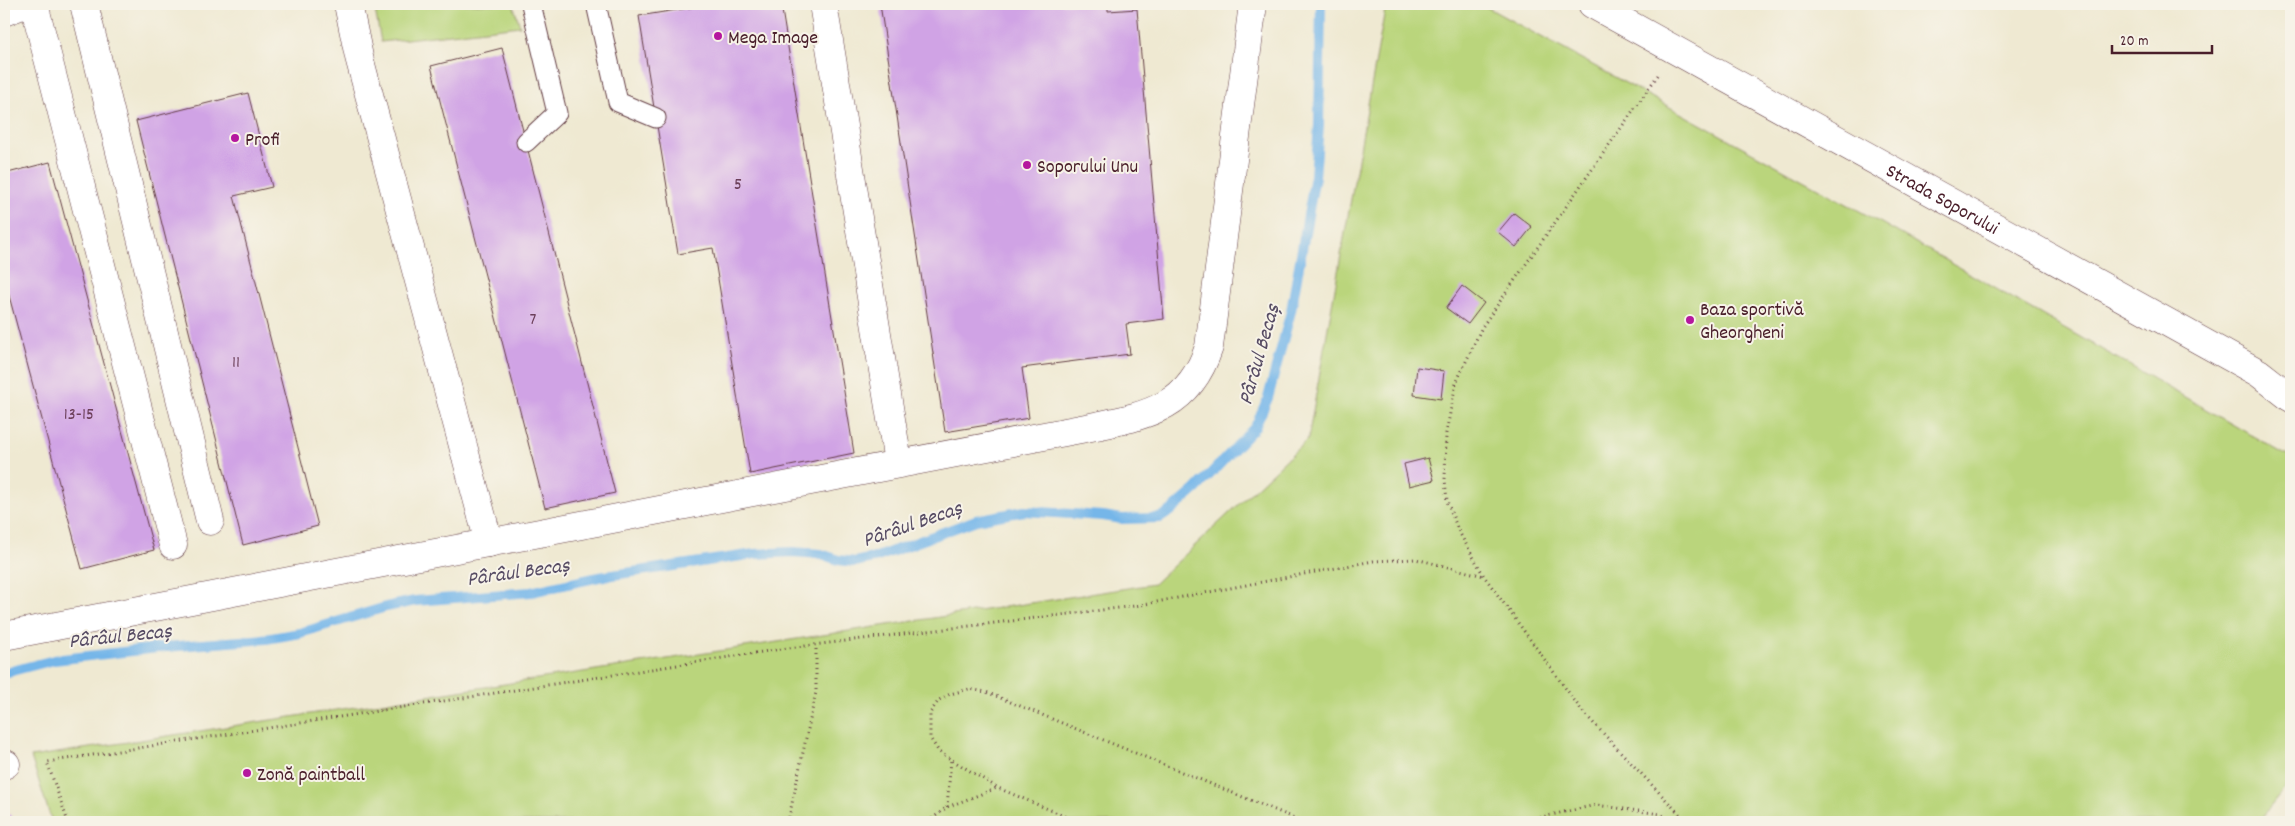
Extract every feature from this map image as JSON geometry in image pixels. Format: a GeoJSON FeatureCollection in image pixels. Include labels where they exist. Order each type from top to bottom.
{"type":"FeatureCollection","features":[{"type":"Feature","properties":{"kind":"street"},"geometry":{"type":"LineString","coordinates":[[4,12],[25,4]]}},
{"type":"Feature","properties":{"kind":"street"},"geometry":{"type":"LineString","coordinates":[[34,4],[173,545]]}},
{"type":"Feature","properties":{"kind":"street"},"geometry":{"type":"LineString","coordinates":[[84,4],[210,521]]}},
{"type":"Feature","properties":{"kind":"street"},"geometry":{"type":"LineString","coordinates":[[348,4],[358,57],[489,543]]}},
{"type":"Feature","properties":{"kind":"street"},"geometry":{"type":"LineString","coordinates":[[824,4],[898,462]]}},
{"type":"Feature","properties":{"kind":"street"},"geometry":{"type":"LineString","coordinates":[[4,636],[898,462],[1036,438],[1137,416],[1163,407],[1190,386],[1206,355],[1212,329],[1253,4]]}},
{"type":"Feature","properties":{"kind":"street","name":"Strada Soporului"},"geometry":{"type":"LineString","coordinates":[[1592,4],[2259,374],[2291,398]]}},
{"type":"Feature","properties":{"kind":"lane"},"geometry":{"type":"LineString","coordinates":[[526,142],[557,113],[531,4]]}},
{"type":"Feature","properties":{"kind":"lane"},"geometry":{"type":"LineString","coordinates":[[596,4],[618,102],[656,118]]}},
{"type":"Feature","properties":{"kind":"path"},"geometry":{"type":"LineString","coordinates":[[1662,67],[1487,320],[1456,383],[1446,433],[1445,479],[1447,500],[1458,530],[1484,576],[1582,711],[1687,822]]}},
{"type":"Feature","properties":{"kind":"path"},"geometry":{"type":"LineString","coordinates":[[68,822],[48,762],[816,645],[1135,606],[1373,561],[1416,559],[1484,576]]}},
{"type":"Feature","properties":{"kind":"path"},"geometry":{"type":"LineString","coordinates":[[788,822],[816,692],[816,645]]}},
{"type":"Feature","properties":{"kind":"path"},"geometry":{"type":"LineString","coordinates":[[1079,822],[998,788],[939,752],[930,738],[930,713],[939,700],[950,694],[969,689],[986,692],[1304,822]]}},
{"type":"Feature","properties":{"kind":"path"},"geometry":{"type":"LineString","coordinates":[[947,807],[951,760]]}},
{"type":"Feature","properties":{"kind":"path"},"geometry":{"type":"LineString","coordinates":[[928,822],[947,807],[998,788]]}},
{"type":"Feature","properties":{"kind":"path"},"geometry":{"type":"LineString","coordinates":[[1531,822],[1537,818],[1596,805],[1660,814],[1676,822]]}},
{"type":"Feature","properties":{"kind":"green space"},"geometry":{"type":"Polygon","coordinates":[[[374,4],[513,4],[520,26],[381,42],[374,4]]]}},
{"type":"Feature","properties":{"kind":"green space","name":"Baza sportivă Gheorgheni"},"geometry":{"type":"Polygon","coordinates":[[[1386,4],[1481,4],[1876,220],[2291,458],[2291,781],[2258,822],[52,822],[31,757],[1154,584],[1308,439],[1386,4]]]}},
{"type":"Feature","properties":{"kind":"building"},"geometry":{"type":"Polygon","coordinates":[[[714,4],[781,4],[854,453],[750,474],[713,248],[678,254],[639,16],[714,4]]]}},
{"type":"Feature","properties":{"kind":"building","name":"Soporului Unu"},"geometry":{"type":"Polygon","coordinates":[[[880,4],[1108,4],[1108,11],[1137,9],[1164,319],[1126,324],[1130,354],[1022,368],[1029,418],[945,432],[880,4]]]}},
{"type":"Feature","properties":{"kind":"building"},"geometry":{"type":"Polygon","coordinates":[[[502,48],[615,493],[545,508],[431,66],[502,48]]]}},
{"type":"Feature","properties":{"kind":"building"},"geometry":{"type":"Polygon","coordinates":[[[248,93],[272,187],[234,196],[318,526],[243,545],[136,121],[248,93]]]}},
{"type":"Feature","properties":{"kind":"building"},"geometry":{"type":"Polygon","coordinates":[[[50,162],[154,550],[82,569],[4,277],[4,174],[50,162]]]}},
{"type":"Feature","properties":{"kind":"building"},"geometry":{"type":"Polygon","coordinates":[[[1514,213],[1532,227],[1516,247],[1498,232],[1514,213]]]}},
{"type":"Feature","properties":{"kind":"building"},"geometry":{"type":"Polygon","coordinates":[[[1462,286],[1484,303],[1468,324],[1446,308],[1462,286]]]}},
{"type":"Feature","properties":{"kind":"building"},"geometry":{"type":"Polygon","coordinates":[[[1417,367],[1444,371],[1441,399],[1414,395],[1417,367]]]}},
{"type":"Feature","properties":{"kind":"building"},"geometry":{"type":"Polygon","coordinates":[[[1428,458],[1434,480],[1409,486],[1404,464],[1428,458]]]}},
{"type":"Feature","properties":{"kind":"building"},"geometry":{"type":"Polygon","coordinates":[[[9,814],[16,822],[4,822],[4,819],[9,814]]]}},
{"type":"Feature","properties":{"kind":"waterway","name":"Pârâul Becaș"},"geometry":{"type":"LineString","coordinates":[[4,673],[54,660],[166,647],[266,639],[300,633],[386,607],[415,601],[531,592],[599,577],[755,554],[792,552],[821,554],[838,560],[855,562],[877,557],[976,520],[1024,511],[1122,519],[1160,518],[1196,489],[1255,427],[1268,398],[1291,311],[1315,176],[1319,126],[1321,4]]}},
{"type":"Feature","properties":{"kind":"place","name":"Mega Image"},"geometry":{"type":"Point","coordinates":[718,36]}},
{"type":"Feature","properties":{"kind":"place","name":"Profi"},"geometry":{"type":"Point","coordinates":[235,138]}},
{"type":"Feature","properties":{"kind":"place","name":"Soporului Unu"},"geometry":{"type":"Point","coordinates":[1027,165]}},
{"type":"Feature","properties":{"kind":"place","name":"Baza sportivă Gheorgheni"},"geometry":{"type":"Point","coordinates":[1690,320]}},
{"type":"Feature","properties":{"kind":"place","name":"Zonă paintball"},"geometry":{"type":"Point","coordinates":[247,773]}}]}
